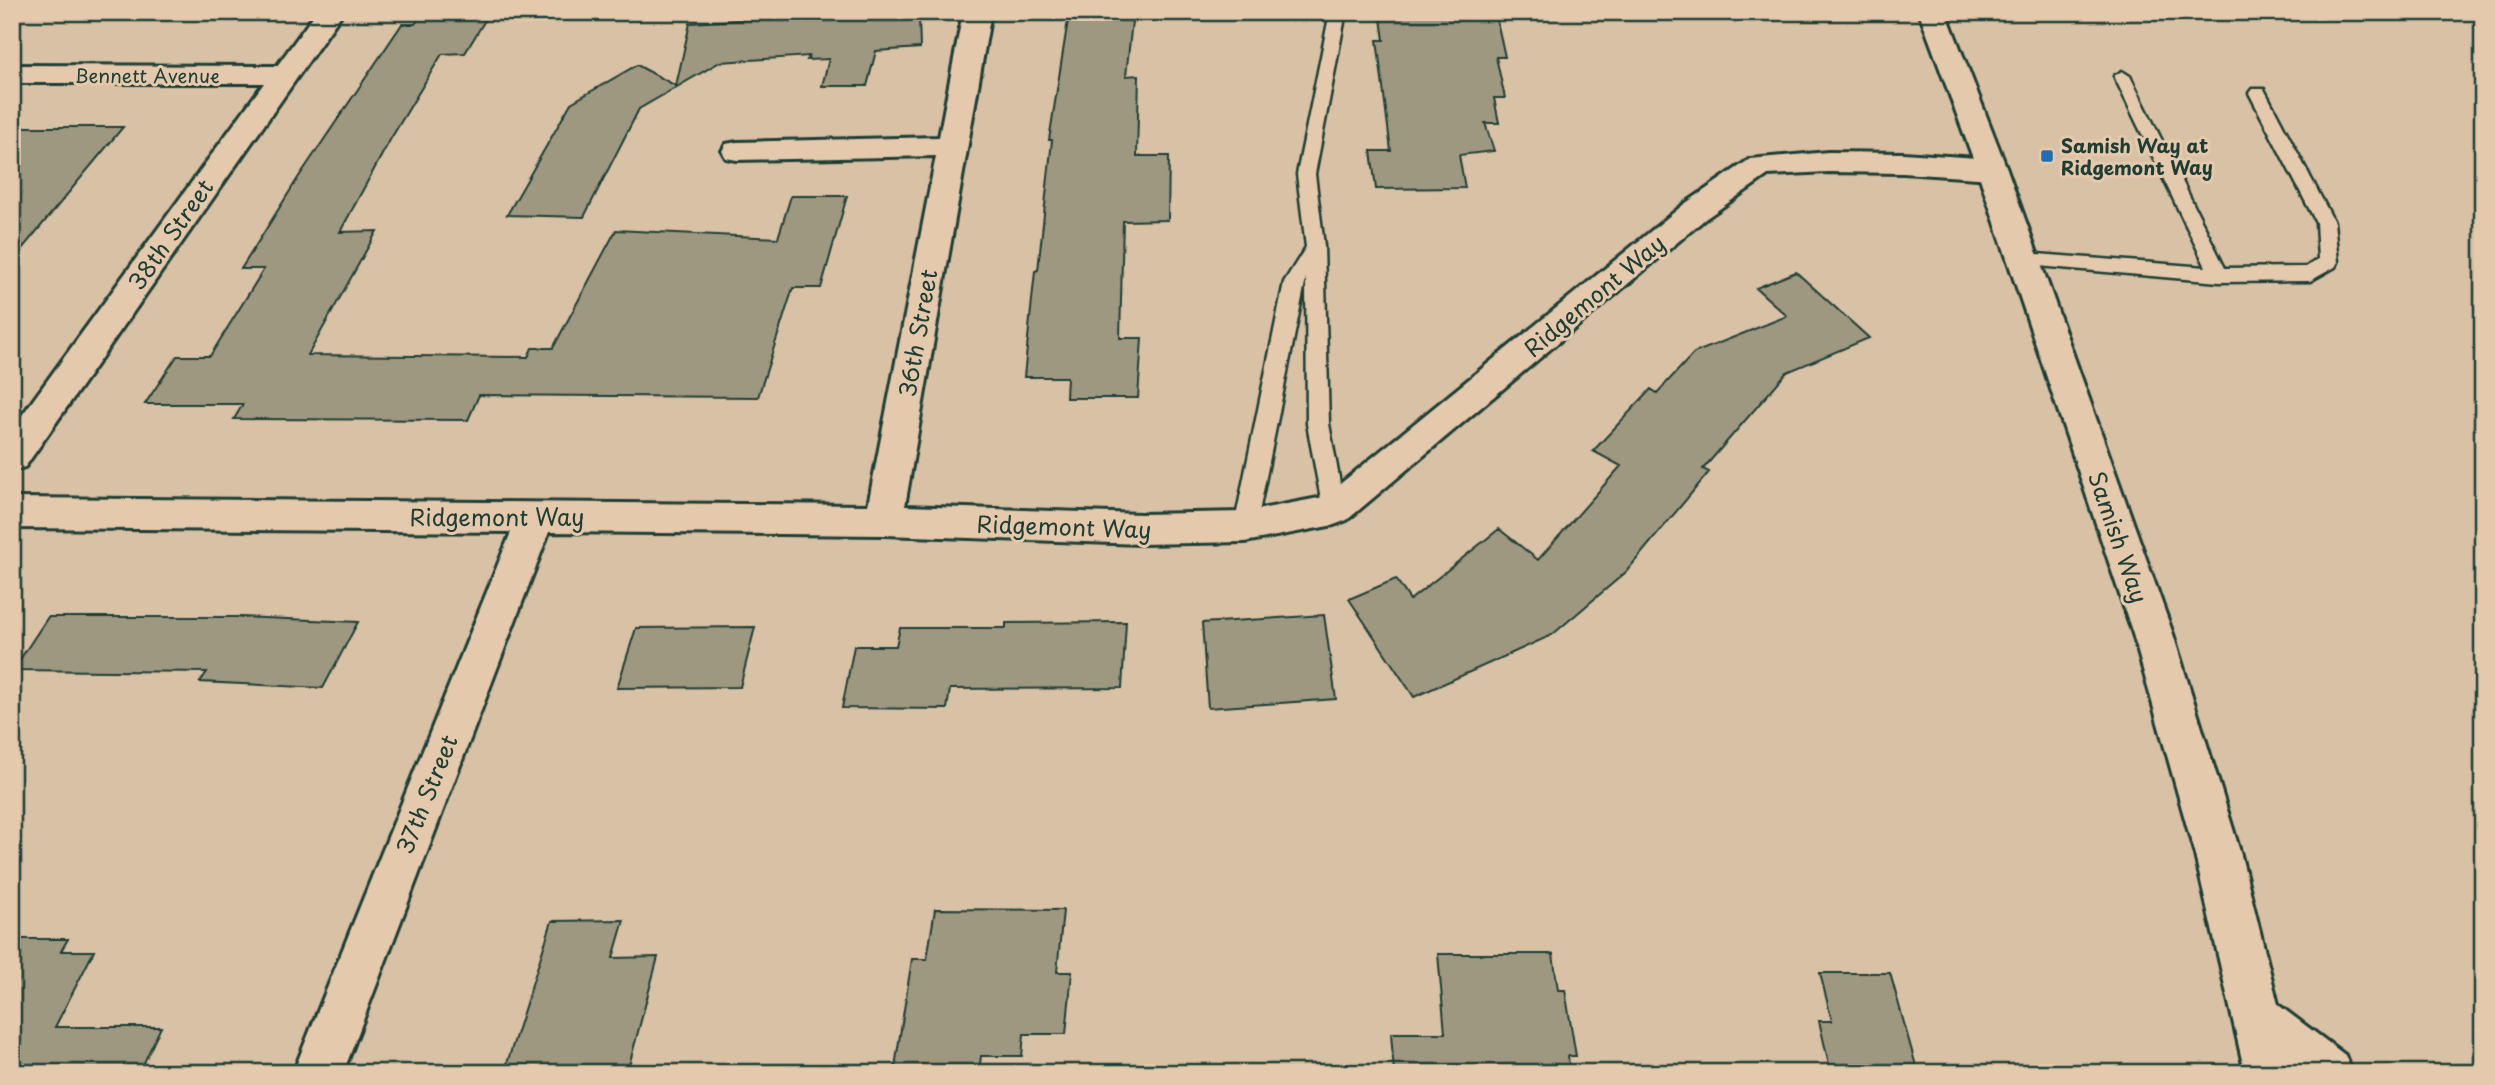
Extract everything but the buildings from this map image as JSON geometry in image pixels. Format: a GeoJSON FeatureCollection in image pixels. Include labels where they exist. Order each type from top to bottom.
{"type":"FeatureCollection","features":[{"type":"Feature","properties":{"kind":"main road","name":"38th Street"},"geometry":{"type":"LineString","coordinates":[[12,457],[330,12]]}},
{"type":"Feature","properties":{"kind":"main road","name":"36th Street"},"geometry":{"type":"LineString","coordinates":[[884,520],[977,12]]}},
{"type":"Feature","properties":{"kind":"main road","name":"Samish Way"},"geometry":{"type":"LineString","coordinates":[[1932,12],[1992,169],[2153,634],[2218,855],[2260,1021],[2270,1073]]}},
{"type":"Feature","properties":{"kind":"main road","name":"Bennett Avenue"},"geometry":{"type":"LineString","coordinates":[[12,74],[283,75]]}},
{"type":"Feature","properties":{"kind":"main road"},"geometry":{"type":"LineString","coordinates":[[737,151],[951,146]]}},
{"type":"Feature","properties":{"kind":"main road","name":"Ridgemont Way"},"geometry":{"type":"LineString","coordinates":[[12,513],[884,520],[1141,529],[1245,527],[1334,510],[1694,212],[1761,166],[1878,162],[1992,169]]}},
{"type":"Feature","properties":{"kind":"main road","name":"37th Street"},"geometry":{"type":"LineString","coordinates":[[318,1073],[536,516]]}},
{"type":"Feature","properties":{"kind":"main road"},"geometry":{"type":"LineString","coordinates":[[2260,1021],[2328,1073]]}},
{"type":"Feature","properties":{"kind":"lane"},"geometry":{"type":"LineString","coordinates":[[1334,510],[1318,424],[1315,246],[1306,174],[1338,12]]}},
{"type":"Feature","properties":{"kind":"lane"},"geometry":{"type":"LineString","coordinates":[[2122,76],[2219,275]]}},
{"type":"Feature","properties":{"kind":"lane"},"geometry":{"type":"LineString","coordinates":[[2023,259],[2219,275],[2310,274],[2328,262],[2325,222],[2258,93]]}},
{"type":"Feature","properties":{"kind":"lane"},"geometry":{"type":"LineString","coordinates":[[1245,527],[1294,282],[1315,246]]}},
{"type":"Feature","properties":{"kind":"place","name":"Samish Way at Ridgemont Way"},"geometry":{"type":"Point","coordinates":[2047,156]}}]}
